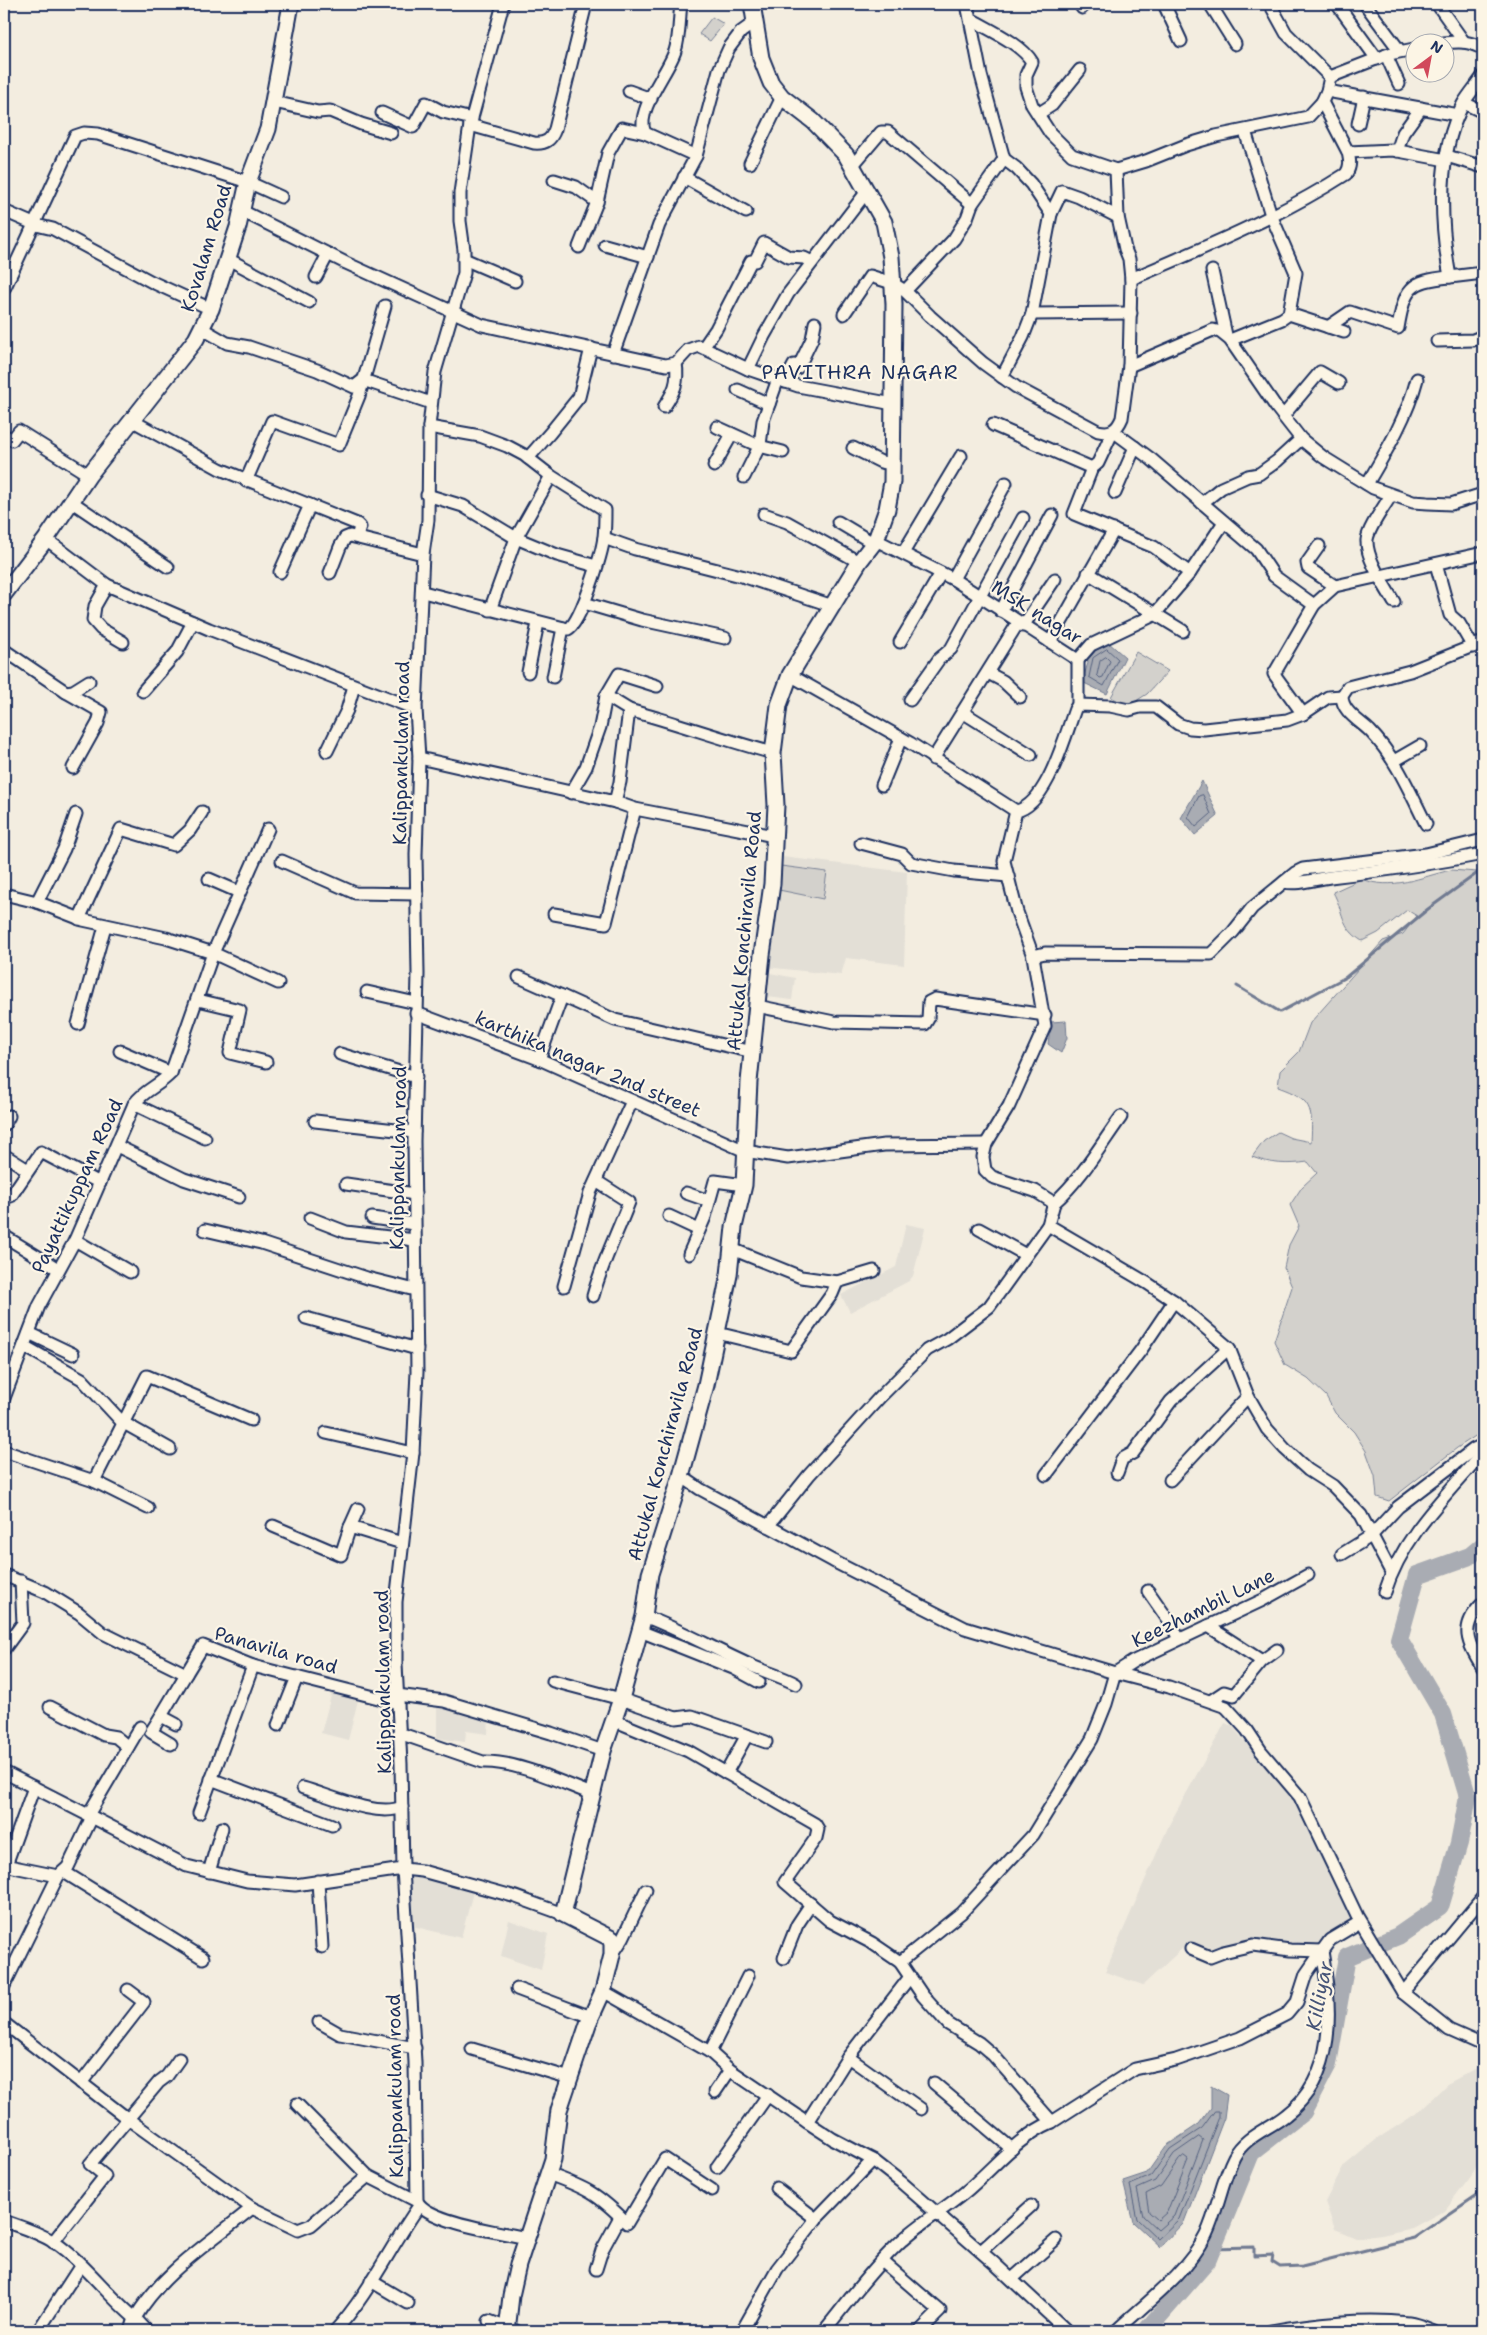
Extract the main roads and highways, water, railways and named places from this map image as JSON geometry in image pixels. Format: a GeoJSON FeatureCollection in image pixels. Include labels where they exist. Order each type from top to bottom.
{"type":"FeatureCollection","features":[{"type":"Feature","properties":{"kind":"main road","name":"Kovalam Road"},"geometry":{"type":"LineString","coordinates":[[4,594],[46,539],[89,475],[196,339],[211,309],[242,211],[248,182],[268,129],[291,4]]}},
{"type":"Feature","properties":{"kind":"main road","name":"Attukal Konchiravila Road"},"geometry":{"type":"LineString","coordinates":[[510,2330],[511,2296],[553,2159],[559,2110],[591,2017],[603,1991],[612,1955],[612,1939],[563,1914],[603,1752],[621,1699],[644,1616],[650,1574],[681,1476],[706,1385],[732,1250],[734,1227],[744,1185],[747,1097],[762,955],[772,884],[774,836],[773,752],[778,705],[790,675],[859,562],[875,541],[887,509],[892,482],[894,304],[899,287],[884,222],[853,165],[828,135],[782,97],[771,83],[764,68],[752,4]]}},
{"type":"Feature","properties":{"kind":"water"},"geometry":{"type":"Polygon","coordinates":[[[1108,642],[1125,657],[1107,694],[1082,682],[1088,663],[1087,656],[1108,642]]]}},
{"type":"Feature","properties":{"kind":"water"},"geometry":{"type":"Polygon","coordinates":[[[1202,781],[1218,816],[1195,835],[1181,818],[1202,781]]]}},
{"type":"Feature","properties":{"kind":"water"},"geometry":{"type":"Polygon","coordinates":[[[1066,1021],[1067,1038],[1061,1053],[1048,1044],[1051,1022],[1066,1021]]]}},
{"type":"Feature","properties":{"kind":"water"},"geometry":{"type":"Polygon","coordinates":[[[1211,2086],[1227,2095],[1224,2118],[1184,2222],[1160,2247],[1133,2222],[1123,2181],[1147,2173],[1166,2146],[1199,2124],[1211,2108],[1211,2086]]]}},
{"type":"Feature","properties":{"kind":"waterway"},"geometry":{"type":"LineString","coordinates":[[1237,986],[1280,1012],[1346,977],[1428,909],[1483,869]]}},
{"type":"Feature","properties":{"kind":"waterway","name":"Killiyar"},"geometry":{"type":"LineString","coordinates":[[1146,2331],[1207,2261],[1251,2153],[1303,2112],[1328,2064],[1347,1957],[1398,1936],[1440,1907],[1459,1843],[1468,1797],[1443,1714],[1399,1639],[1417,1575],[1470,1556],[1483,1545]]}},
{"type":"Feature","properties":{"kind":"waterway"},"geometry":{"type":"LineString","coordinates":[[1211,2248],[1254,2247],[1254,2256],[1273,2255],[1272,2262],[1280,2267],[1302,2266],[1414,2238],[1483,2191]]}},
{"type":"Feature","properties":{"kind":"district","name":"PAVITHRA NAGAR"},"geometry":{"type":"Point","coordinates":[860,372]}}]}
